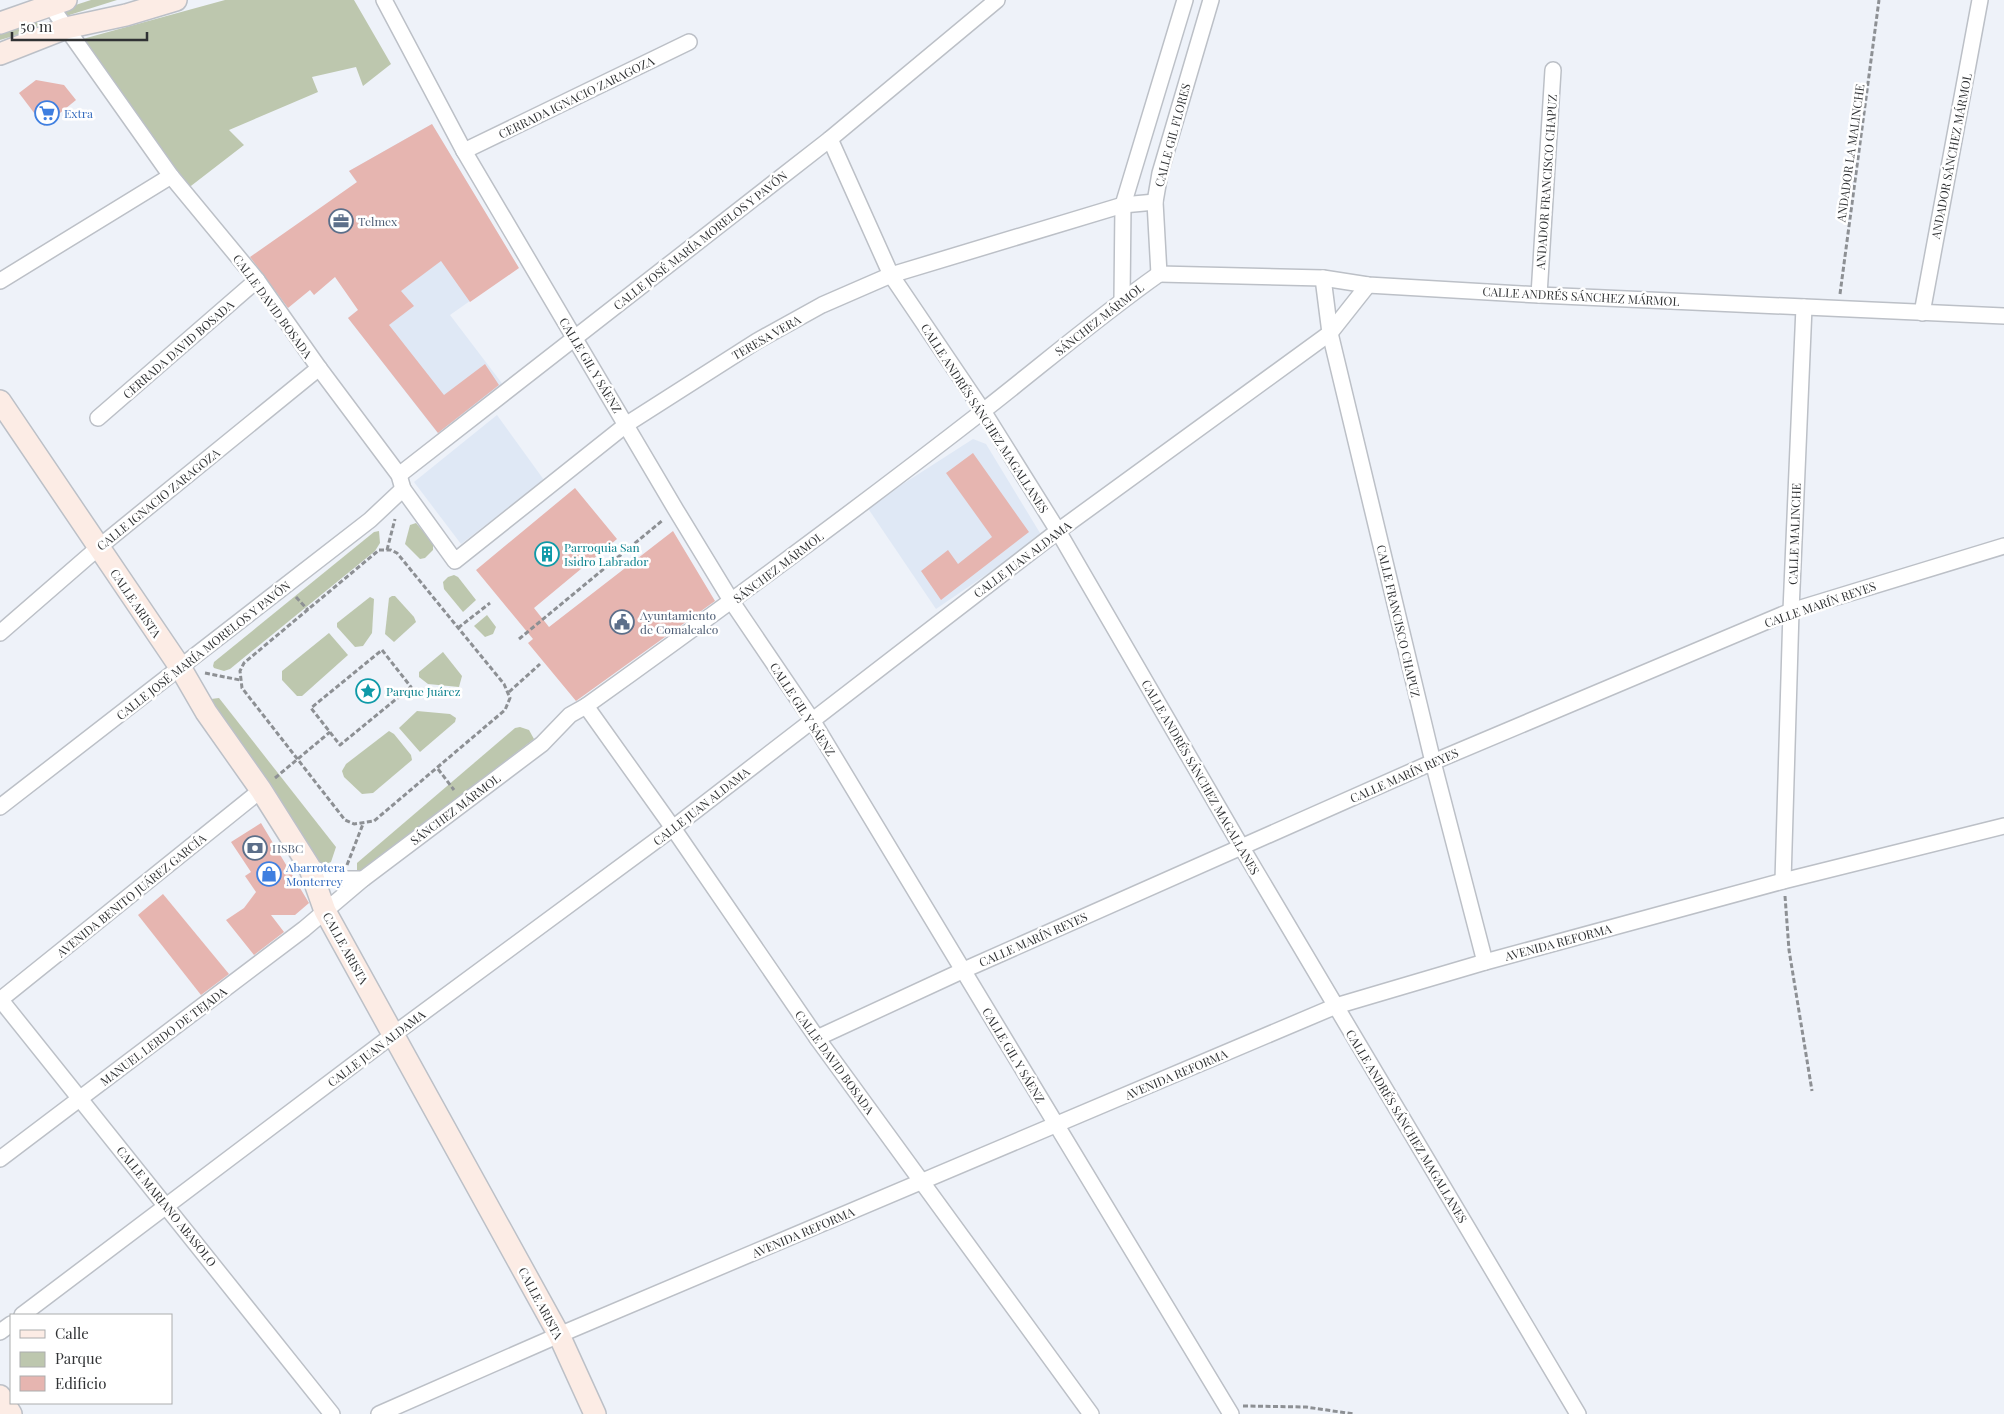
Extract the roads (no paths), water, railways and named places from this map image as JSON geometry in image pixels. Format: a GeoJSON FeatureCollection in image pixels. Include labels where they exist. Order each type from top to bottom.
{"type":"FeatureCollection","features":[{"type":"Feature","properties":{"kind":"street"},"geometry":{"type":"LineString","coordinates":[[0,54],[66,28],[176,0]]}},
{"type":"Feature","properties":{"kind":"street","name":"CALLE GIL Y SÁENZ"},"geometry":{"type":"LineString","coordinates":[[384,0],[464,151],[627,424],[676,510],[732,602],[812,720],[1229,1410]]}},
{"type":"Feature","properties":{"kind":"street","name":"CALLE JOSÉ MARÍA MORELOS Y PAVÓN"},"geometry":{"type":"LineString","coordinates":[[399,474],[830,139],[997,0]]}},
{"type":"Feature","properties":{"kind":"street"},"geometry":{"type":"LineString","coordinates":[[1122,300],[1123,204],[1185,0]]}},
{"type":"Feature","properties":{"kind":"street","name":"CALLE GIL FLORES"},"geometry":{"type":"LineString","coordinates":[[1159,274],[1155,202],[1160,173],[1211,0]]}},
{"type":"Feature","properties":{"kind":"street","name":"ANDADOR SÁNCHEZ MÁRMOL"},"geometry":{"type":"LineString","coordinates":[[1922,313],[1980,0]]}},
{"type":"Feature","properties":{"kind":"street"},"geometry":{"type":"LineString","coordinates":[[0,22],[58,2]]}},
{"type":"Feature","properties":{"kind":"street","name":"CALLE DAVID BOSADA"},"geometry":{"type":"LineString","coordinates":[[58,2],[66,28],[171,176],[257,280],[319,368],[399,474],[404,490],[453,560],[457,560]]}},
{"type":"Feature","properties":{"kind":"street","name":"CERRADA IGNACIO ZARAGOZA"},"geometry":{"type":"LineString","coordinates":[[464,151],[690,42]]}},
{"type":"Feature","properties":{"kind":"street","name":"ANDADOR FRANCISCO CHAPUZ"},"geometry":{"type":"LineString","coordinates":[[1539,295],[1553,70]]}},
{"type":"Feature","properties":{"kind":"street","name":"CALLE ANDRÉS SÁNCHEZ MAGALLANES"},"geometry":{"type":"LineString","coordinates":[[830,139],[891,275],[984,411],[1058,531],[1242,848],[1578,1414]]}},
{"type":"Feature","properties":{"kind":"street"},"geometry":{"type":"LineString","coordinates":[[0,281],[171,176]]}},
{"type":"Feature","properties":{"kind":"street","name":"TERESA VERA"},"geometry":{"type":"LineString","coordinates":[[457,560],[627,424],[757,341],[822,305],[891,275],[1123,204],[1155,202]]}},
{"type":"Feature","properties":{"kind":"street","name":"CALLE ANDRÉS SÁNCHEZ MÁRMOL"},"geometry":{"type":"LineString","coordinates":[[1159,274],[1323,278],[1368,285],[1539,295],[2004,316]]}},
{"type":"Feature","properties":{"kind":"street","name":"SÁNCHEZ MÁRMOL"},"geometry":{"type":"LineString","coordinates":[[325,911],[364,879],[542,744],[570,715],[586,706],[732,602],[984,411],[1122,300],[1159,274]]}},
{"type":"Feature","properties":{"kind":"street","name":"CALLE FRANCISCO CHAPUZ"},"geometry":{"type":"LineString","coordinates":[[1323,278],[1330,333],[1433,762],[1485,962]]}},
{"type":"Feature","properties":{"kind":"street","name":"CERRADA DAVID BOSADA"},"geometry":{"type":"LineString","coordinates":[[98,418],[257,280]]}},
{"type":"Feature","properties":{"kind":"street","name":"CALLE JUAN ALDAMA"},"geometry":{"type":"LineString","coordinates":[[23,1314],[394,1034],[673,828],[1058,531],[1330,333],[1368,285]]}},
{"type":"Feature","properties":{"kind":"street","name":"CALLE MALINCHE"},"geometry":{"type":"LineString","coordinates":[[1784,881],[1791,611],[1804,307]]}},
{"type":"Feature","properties":{"kind":"street","name":"CALLE IGNACIO ZARAGOZA"},"geometry":{"type":"LineString","coordinates":[[0,633],[99,547],[319,368]]}},
{"type":"Feature","properties":{"kind":"street","name":"CALLE ARISTA"},"geometry":{"type":"LineString","coordinates":[[0,401],[180,667],[206,712],[261,790],[309,866],[325,911],[559,1334],[595,1414]]}},
{"type":"Feature","properties":{"kind":"street","name":"CALLE JOSÉ MARÍA MORELOS Y PAVÓN"},"geometry":{"type":"LineString","coordinates":[[0,807],[370,520],[404,490]]}},
{"type":"Feature","properties":{"kind":"street","name":"CALLE MARÍN REYES"},"geometry":{"type":"LineString","coordinates":[[816,1038],[964,970],[1433,762],[1791,611],[2004,546]]}},
{"type":"Feature","properties":{"kind":"street","name":"CALLE DAVID BOSADA"},"geometry":{"type":"LineString","coordinates":[[586,706],[673,828],[816,1038],[1091,1414]]}},
{"type":"Feature","properties":{"kind":"street","name":"AVENIDA BENITO JUÁREZ GARCÍA"},"geometry":{"type":"LineString","coordinates":[[0,1000],[261,790]]}},
{"type":"Feature","properties":{"kind":"street","name":"AVENIDA REFORMA"},"geometry":{"type":"LineString","coordinates":[[379,1414],[559,1334],[1056,1126],[1336,1006],[1485,962],[1784,881],[2004,826]]}},
{"type":"Feature","properties":{"kind":"street"},"geometry":{"type":"LineString","coordinates":[[309,866],[341,879],[364,879]]}},
{"type":"Feature","properties":{"kind":"street","name":"MANUEL LERDO DE TEJADA"},"geometry":{"type":"LineString","coordinates":[[0,1158],[325,911]]}},
{"type":"Feature","properties":{"kind":"street","name":"CALLE MARIANO ABASOLO"},"geometry":{"type":"LineString","coordinates":[[0,1000],[168,1206],[332,1414]]}},
{"type":"Feature","properties":{"kind":"street"},"geometry":{"type":"LineString","coordinates":[[0,1396],[11,1414]]}},
{"type":"Feature","properties":{"kind":"place","name":"Extra"},"geometry":{"type":"Point","coordinates":[47,113]}},
{"type":"Feature","properties":{"kind":"place","name":"Telmex"},"geometry":{"type":"Point","coordinates":[341,221]}},
{"type":"Feature","properties":{"kind":"place","name":"Parroquia San Isidro Labrador"},"geometry":{"type":"Point","coordinates":[547,554]}},
{"type":"Feature","properties":{"kind":"place","name":"Ayuntamiento de Comalcalco"},"geometry":{"type":"Point","coordinates":[622,622]}},
{"type":"Feature","properties":{"kind":"place","name":"Parque Juárez"},"geometry":{"type":"Point","coordinates":[368,691]}},
{"type":"Feature","properties":{"kind":"place","name":"HSBC"},"geometry":{"type":"Point","coordinates":[255,848]}},
{"type":"Feature","properties":{"kind":"place","name":"Abarrotera Monterrey"},"geometry":{"type":"Point","coordinates":[269,874]}}]}
